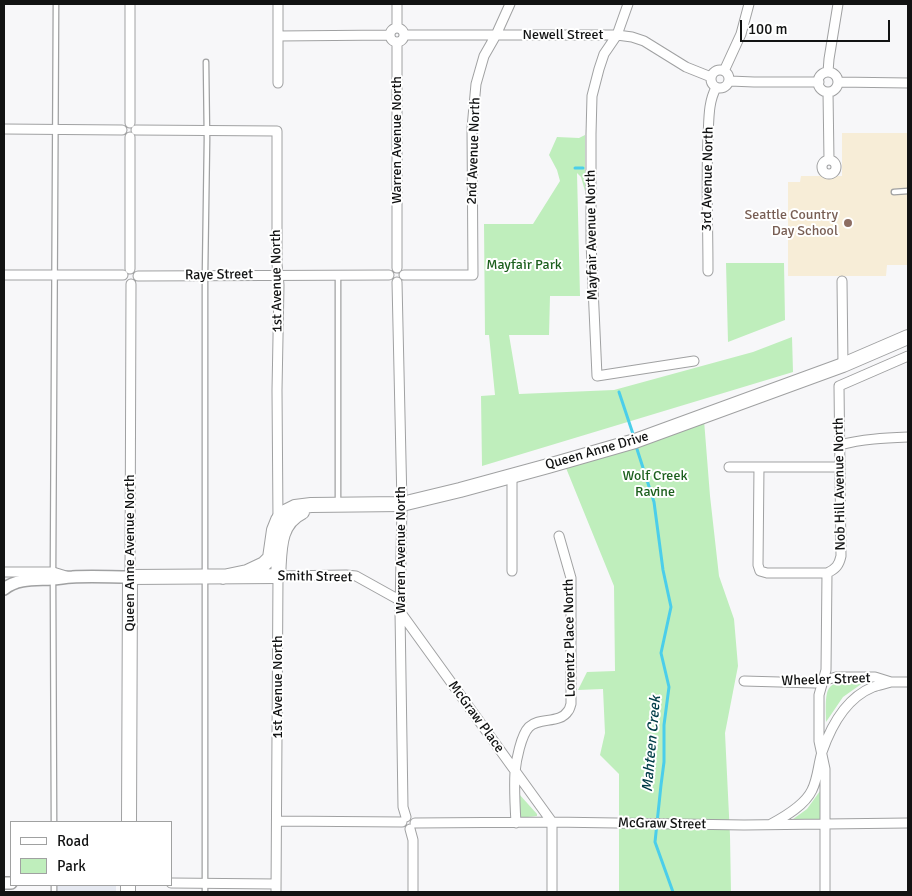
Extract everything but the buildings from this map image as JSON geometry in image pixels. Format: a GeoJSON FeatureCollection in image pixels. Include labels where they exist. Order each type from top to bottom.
{"type":"FeatureCollection","features":[{"type":"Feature","properties":{"kind":"main road","name":"Queen Anne Drive"},"geometry":{"type":"LineString","coordinates":[[278,520],[295,507],[304,505],[402,504],[460,490],[635,441],[843,365],[908,337]]}},
{"type":"Feature","properties":{"kind":"main road","name":"1st Avenue North"},"geometry":{"type":"LineString","coordinates":[[278,576],[283,532],[288,523],[298,514],[322,505]]}},
{"type":"Feature","properties":{"kind":"main road","name":"Smith Street"},"geometry":{"type":"LineString","coordinates":[[223,577],[254,569],[264,564],[270,558],[274,530],[278,520]]}},
{"type":"Feature","properties":{"kind":"main road","name":"Smith Street"},"geometry":{"type":"LineString","coordinates":[[130,577],[278,576]]}},
{"type":"Feature","properties":{"kind":"main road","name":"Queen Anne Avenue North"},"geometry":{"type":"LineString","coordinates":[[129,821],[130,577]]}},
{"type":"Feature","properties":{"kind":"street"},"geometry":{"type":"LineString","coordinates":[[130,4],[134,135],[130,137],[130,269]]}},
{"type":"Feature","properties":{"kind":"street"},"geometry":{"type":"LineString","coordinates":[[278,4],[278,83]]}},
{"type":"Feature","properties":{"kind":"street"},"geometry":{"type":"LineString","coordinates":[[394,31],[397,4]]}},
{"type":"Feature","properties":{"kind":"street","name":"2nd Avenue North"},"geometry":{"type":"LineString","coordinates":[[404,275],[473,275],[472,128],[476,84],[484,56],[510,4]]}},
{"type":"Feature","properties":{"kind":"street","name":"Mayfair Avenue North"},"geometry":{"type":"LineString","coordinates":[[628,4],[617,35],[604,54],[592,96],[591,242],[597,376],[694,361]]}},
{"type":"Feature","properties":{"kind":"street"},"geometry":{"type":"LineString","coordinates":[[724,71],[741,34],[749,4]]}},
{"type":"Feature","properties":{"kind":"street"},"geometry":{"type":"LineString","coordinates":[[828,72],[838,4]]}},
{"type":"Feature","properties":{"kind":"street"},"geometry":{"type":"LineString","coordinates":[[278,36],[402,30],[401,39]]}},
{"type":"Feature","properties":{"kind":"street","name":"Newell Street"},"geometry":{"type":"LineString","coordinates":[[401,39],[496,35],[617,35],[644,41],[686,67],[711,77]]}},
{"type":"Feature","properties":{"kind":"street","name":"Warren Avenue North"},"geometry":{"type":"LineString","coordinates":[[397,268],[401,39]]}},
{"type":"Feature","properties":{"kind":"street"},"geometry":{"type":"LineString","coordinates":[[724,71],[728,74],[730,81],[724,88],[716,88],[711,83],[711,77],[714,72],[724,71]]}},
{"type":"Feature","properties":{"kind":"street"},"geometry":{"type":"LineString","coordinates":[[828,72],[834,74],[838,82],[835,89],[828,92],[821,89],[818,82],[822,75],[828,72]]}},
{"type":"Feature","properties":{"kind":"street"},"geometry":{"type":"LineString","coordinates":[[730,81],[818,82]]}},
{"type":"Feature","properties":{"kind":"street"},"geometry":{"type":"LineString","coordinates":[[838,82],[908,83]]}},
{"type":"Feature","properties":{"kind":"street","name":"3rd Avenue North"},"geometry":{"type":"LineString","coordinates":[[708,271],[707,159],[709,114],[712,94],[716,88]]}},
{"type":"Feature","properties":{"kind":"street"},"geometry":{"type":"LineString","coordinates":[[828,92],[829,160]]}},
{"type":"Feature","properties":{"kind":"street"},"geometry":{"type":"LineString","coordinates":[[130,137],[124,135],[122,130],[124,124],[207,131]]}},
{"type":"Feature","properties":{"kind":"street"},"geometry":{"type":"LineString","coordinates":[[4,129],[122,130]]}},
{"type":"Feature","properties":{"kind":"street","name":"1st Avenue North"},"geometry":{"type":"LineString","coordinates":[[207,131],[277,131],[278,520]]}},
{"type":"Feature","properties":{"kind":"street"},"geometry":{"type":"LineString","coordinates":[[397,268],[404,275],[402,280],[397,282],[392,281],[389,275],[392,270],[397,268]]}},
{"type":"Feature","properties":{"kind":"street"},"geometry":{"type":"LineString","coordinates":[[130,269],[135,270],[138,276],[136,282],[130,284],[125,282],[123,275],[125,271],[130,269]]}},
{"type":"Feature","properties":{"kind":"street"},"geometry":{"type":"LineString","coordinates":[[4,275],[123,275]]}},
{"type":"Feature","properties":{"kind":"street","name":"Raye Street"},"geometry":{"type":"LineString","coordinates":[[138,276],[389,275]]}},
{"type":"Feature","properties":{"kind":"street"},"geometry":{"type":"LineString","coordinates":[[842,281],[843,365]]}},
{"type":"Feature","properties":{"kind":"street","name":"Warren Avenue North"},"geometry":{"type":"LineString","coordinates":[[397,282],[402,504],[400,612],[404,820]]}},
{"type":"Feature","properties":{"kind":"street","name":"Queen Anne Avenue North"},"geometry":{"type":"LineString","coordinates":[[130,284],[130,577]]}},
{"type":"Feature","properties":{"kind":"street","name":"Nob Hill Avenue North"},"geometry":{"type":"LineString","coordinates":[[827,573],[835,569],[839,564],[841,556],[838,386],[908,356]]}},
{"type":"Feature","properties":{"kind":"street"},"geometry":{"type":"LineString","coordinates":[[840,445],[874,439],[908,437]]}},
{"type":"Feature","properties":{"kind":"street"},"geometry":{"type":"LineString","coordinates":[[729,467],[840,467]]}},
{"type":"Feature","properties":{"kind":"street"},"geometry":{"type":"LineString","coordinates":[[759,467],[758,565],[760,570],[767,573],[827,573],[826,670],[819,695],[819,741],[825,769],[825,892]]}},
{"type":"Feature","properties":{"kind":"street"},"geometry":{"type":"LineString","coordinates":[[512,475],[512,571]]}},
{"type":"Feature","properties":{"kind":"street","name":"Lorentz Place North"},"geometry":{"type":"LineString","coordinates":[[515,771],[522,741],[530,726],[538,722],[561,717],[568,712],[570,704],[570,578],[559,536]]}},
{"type":"Feature","properties":{"kind":"street"},"geometry":{"type":"LineString","coordinates":[[4,572],[72,577],[130,577]]}},
{"type":"Feature","properties":{"kind":"street","name":"Smith Street"},"geometry":{"type":"LineString","coordinates":[[278,576],[346,574],[356,576],[401,601]]}},
{"type":"Feature","properties":{"kind":"street"},"geometry":{"type":"LineString","coordinates":[[4,588],[22,580],[53,576]]}},
{"type":"Feature","properties":{"kind":"street","name":"1st Avenue North"},"geometry":{"type":"LineString","coordinates":[[276,888],[278,576]]}},
{"type":"Feature","properties":{"kind":"street","name":"McGraw Place"},"geometry":{"type":"LineString","coordinates":[[400,612],[552,822]]}},
{"type":"Feature","properties":{"kind":"street","name":"Wheeler Street"},"geometry":{"type":"LineString","coordinates":[[744,681],[815,683],[836,677],[875,677],[891,682],[908,682]]}},
{"type":"Feature","properties":{"kind":"street"},"geometry":{"type":"LineString","coordinates":[[769,825],[797,808],[812,791],[822,754],[834,725],[847,706],[858,695],[873,687],[891,682]]}},
{"type":"Feature","properties":{"kind":"street"},"geometry":{"type":"LineString","coordinates":[[515,771],[516,823]]}},
{"type":"Feature","properties":{"kind":"street"},"geometry":{"type":"LineString","coordinates":[[277,821],[404,820],[404,828],[412,826],[413,892]]}},
{"type":"Feature","properties":{"kind":"street"},"geometry":{"type":"LineString","coordinates":[[552,822],[552,892]]}},
{"type":"Feature","properties":{"kind":"street","name":"McGraw Street"},"geometry":{"type":"LineString","coordinates":[[412,826],[552,822],[732,825],[908,823]]}},
{"type":"Feature","properties":{"kind":"street"},"geometry":{"type":"LineString","coordinates":[[172,883],[205,888],[276,888]]}},
{"type":"Feature","properties":{"kind":"lane"},"geometry":{"type":"LineString","coordinates":[[54,821],[53,576],[56,4]]}},
{"type":"Feature","properties":{"kind":"lane"},"geometry":{"type":"LineString","coordinates":[[205,888],[206,62]]}},
{"type":"Feature","properties":{"kind":"lane"},"geometry":{"type":"LineString","coordinates":[[894,192],[908,192]]}},
{"type":"Feature","properties":{"kind":"lane"},"geometry":{"type":"LineString","coordinates":[[338,275],[338,506]]}},
{"type":"Feature","properties":{"kind":"shaded area","name":"Seattle Country Day School"},"geometry":{"type":"Polygon","coordinates":[[[842,133],[908,133],[908,265],[887,265],[886,276],[788,276],[788,182],[800,182],[801,176],[842,176],[842,133]]]}},
{"type":"Feature","properties":{"kind":"shaded area"},"geometry":{"type":"Polygon","coordinates":[[[56,886],[116,886],[116,892],[55,892],[56,886]]]}},
{"type":"Feature","properties":{"kind":"green space","name":"Mayfair Park"},"geometry":{"type":"Polygon","coordinates":[[[585,135],[585,191],[581,177],[577,173],[580,296],[550,296],[549,335],[509,335],[519,394],[614,390],[753,352],[792,337],[793,372],[482,466],[481,396],[495,395],[489,335],[485,335],[484,224],[533,224],[560,181],[557,170],[549,155],[557,137],[579,138],[585,135]]]}},
{"type":"Feature","properties":{"kind":"green space"},"geometry":{"type":"Polygon","coordinates":[[[726,263],[784,263],[785,320],[728,342],[726,263]]]}},
{"type":"Feature","properties":{"kind":"green space","name":"Wolf Creek Ravine"},"geometry":{"type":"Polygon","coordinates":[[[704,420],[719,576],[734,619],[738,666],[725,733],[731,892],[619,892],[619,774],[600,755],[605,733],[603,689],[578,690],[587,672],[615,671],[614,586],[566,468],[704,420]]]}},
{"type":"Feature","properties":{"kind":"green space"},"geometry":{"type":"Polygon","coordinates":[[[867,680],[843,697],[826,722],[826,700],[829,688],[843,681],[867,680]]]}},
{"type":"Feature","properties":{"kind":"green space"},"geometry":{"type":"Polygon","coordinates":[[[820,791],[820,821],[789,822],[807,809],[820,791]]]}},
{"type":"Feature","properties":{"kind":"green space"},"geometry":{"type":"Polygon","coordinates":[[[519,794],[537,814],[537,816],[519,818],[519,794]]]}},
{"type":"Feature","properties":{"kind":"waterway"},"geometry":{"type":"LineString","coordinates":[[575,168],[583,168]]}},
{"type":"Feature","properties":{"kind":"waterway","name":"Mahteen Creek"},"geometry":{"type":"LineString","coordinates":[[619,392],[634,437]]}},
{"type":"Feature","properties":{"kind":"waterway","name":"Mahteen Creek"},"geometry":{"type":"LineString","coordinates":[[636,446],[654,502],[663,570],[671,607],[661,653],[669,687],[664,725],[664,762],[655,842],[673,892]]}},
{"type":"Feature","properties":{"kind":"place","name":"Seattle Country Day School"},"geometry":{"type":"Point","coordinates":[848,223]}}]}
